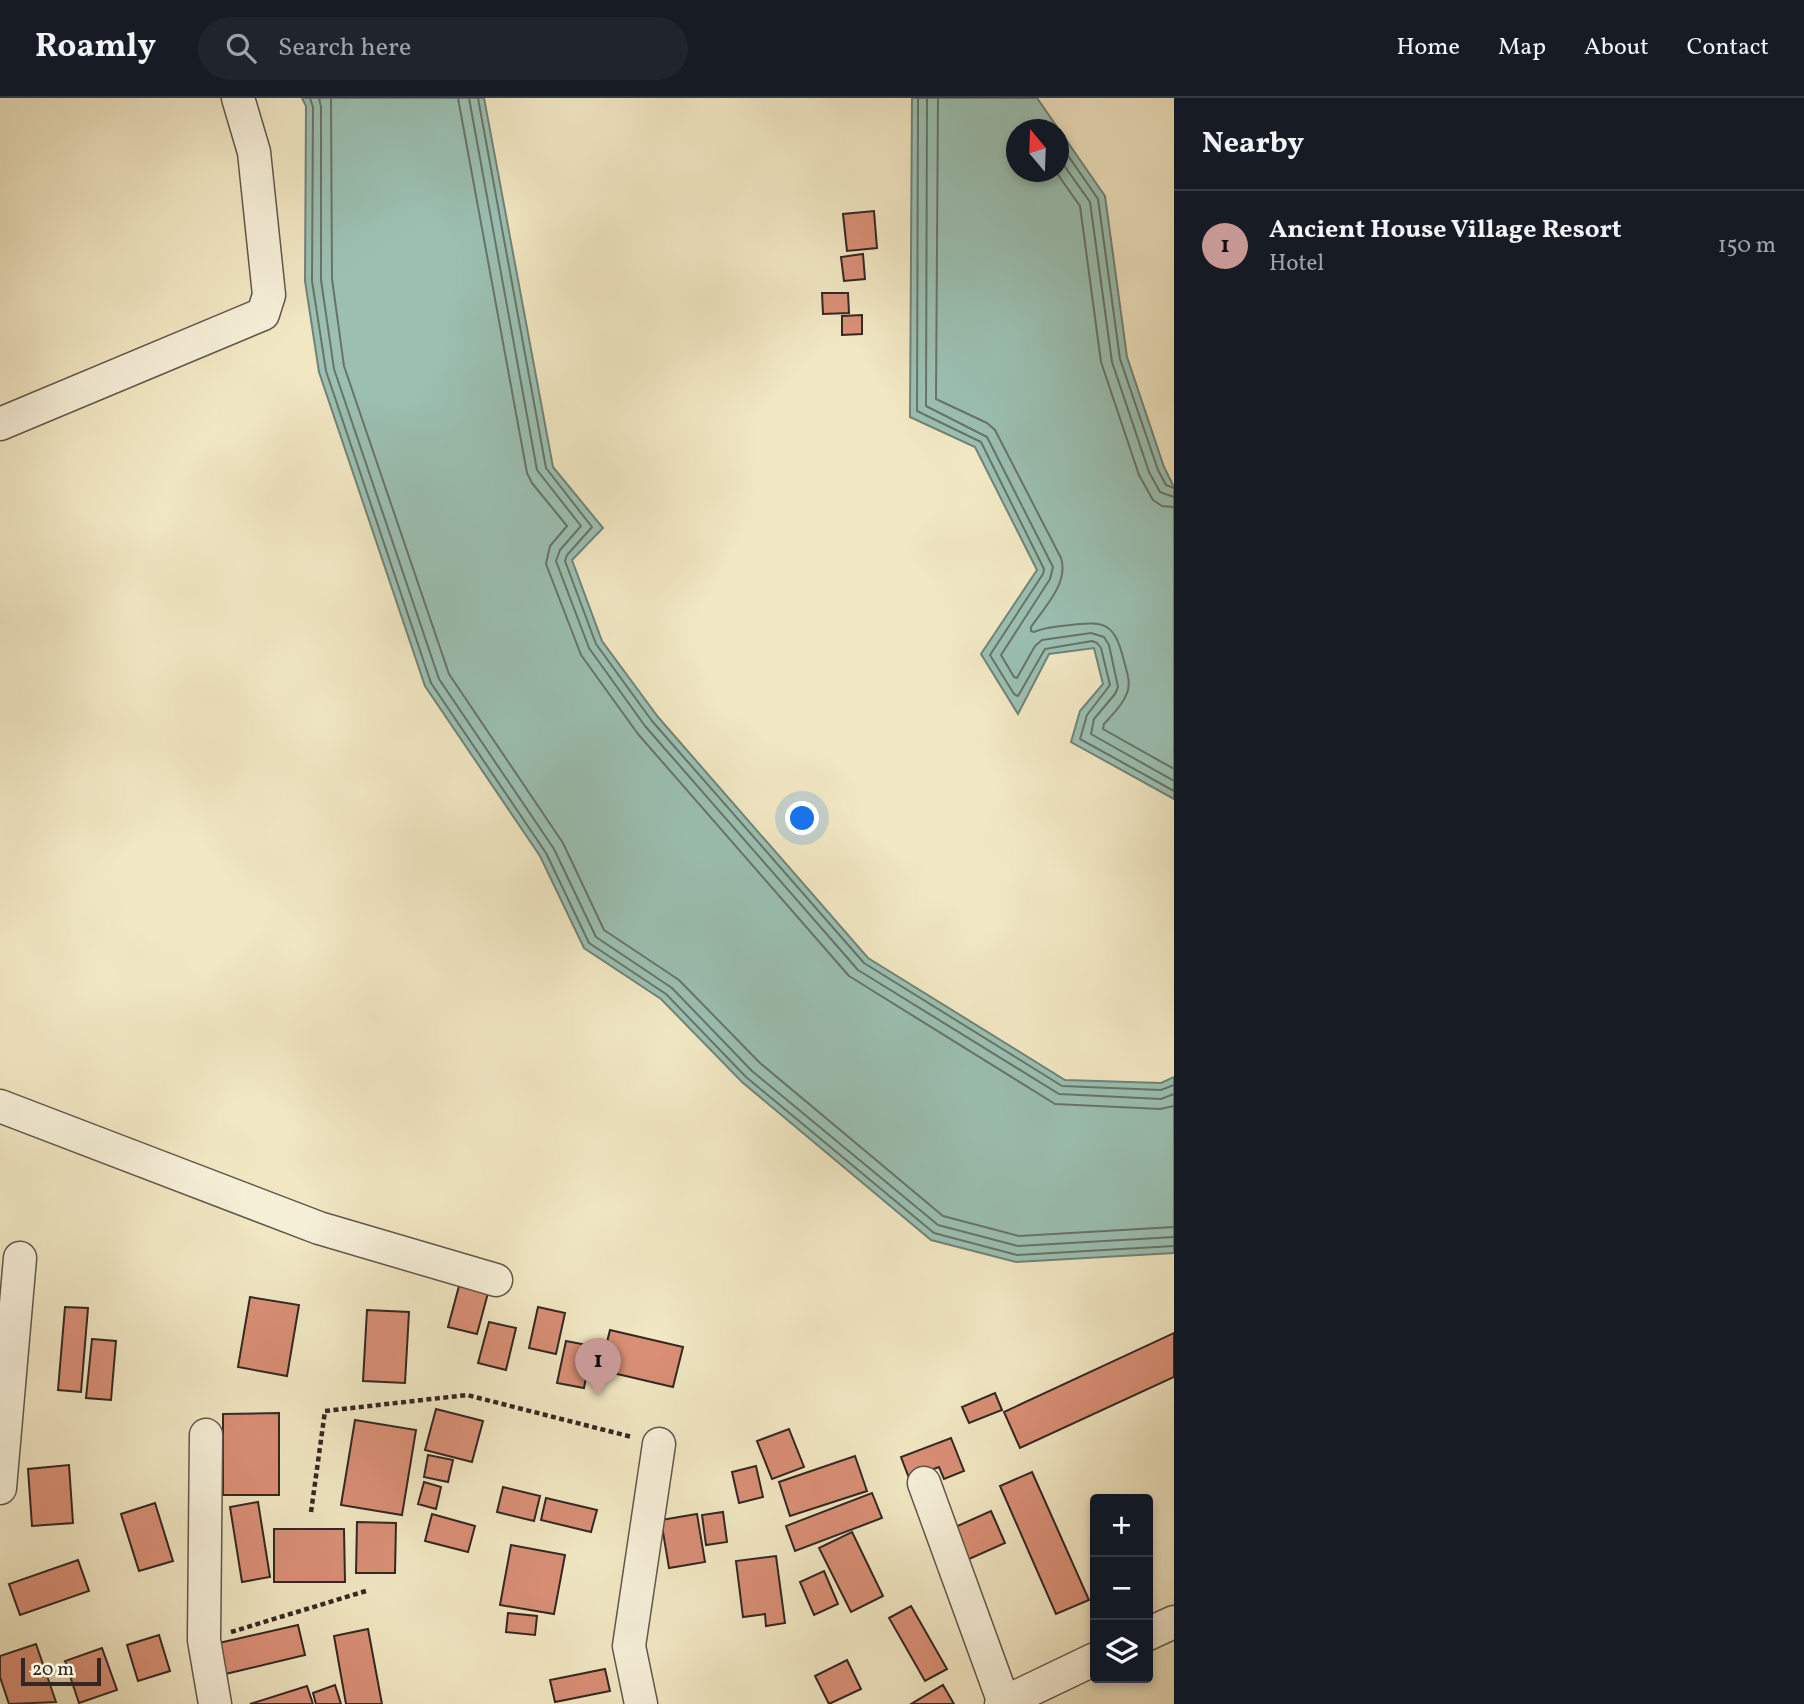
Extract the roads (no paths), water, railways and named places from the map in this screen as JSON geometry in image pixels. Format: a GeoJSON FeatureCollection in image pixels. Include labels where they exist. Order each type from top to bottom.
{"type":"FeatureCollection","features":[{"type":"Feature","properties":{"kind":"street"},"geometry":{"type":"LineString","coordinates":[[0,424],[263,314],[269,295],[254,152],[238,98]]}},
{"type":"Feature","properties":{"kind":"street"},"geometry":{"type":"LineString","coordinates":[[0,1106],[320,1228],[496,1280]]}},
{"type":"Feature","properties":{"kind":"street"},"geometry":{"type":"LineString","coordinates":[[0,1488],[20,1258]]}},
{"type":"Feature","properties":{"kind":"street"},"geometry":{"type":"LineString","coordinates":[[206,1435],[204,1640],[215,1704]]}},
{"type":"Feature","properties":{"kind":"street"},"geometry":{"type":"LineString","coordinates":[[641,1704],[629,1646],[659,1444]]}},
{"type":"Feature","properties":{"kind":"street"},"geometry":{"type":"LineString","coordinates":[[924,1483],[1002,1703],[1090,1661]]}},
{"type":"Feature","properties":{"kind":"street"},"geometry":{"type":"LineString","coordinates":[[1153,1632],[1174,1622]]}},
{"type":"Feature","properties":{"kind":"water"},"geometry":{"type":"Polygon","coordinates":[[[302,98],[484,98],[553,467],[603,528],[572,560],[602,641],[658,717],[868,958],[1065,1080],[1161,1083],[1174,1077],[1174,1253],[1016,1262],[931,1240],[742,1082],[661,999],[584,948],[540,856],[425,686],[319,372],[305,281],[306,106],[302,98]]]}},
{"type":"Feature","properties":{"kind":"water"},"geometry":{"type":"Polygon","coordinates":[[[912,98],[1037,98],[1052,119],[1006,119],[1006,182],[1069,182],[1069,144],[1105,196],[1127,357],[1164,467],[1174,487],[1174,799],[1071,742],[1080,711],[1103,684],[1094,648],[1049,654],[1018,714],[981,654],[1037,570],[975,447],[910,417],[912,98]]]}},
{"type":"Feature","properties":{"kind":"place","name":"Ancient House Village Resort"},"geometry":{"type":"Point","coordinates":[598,1396]}}]}
